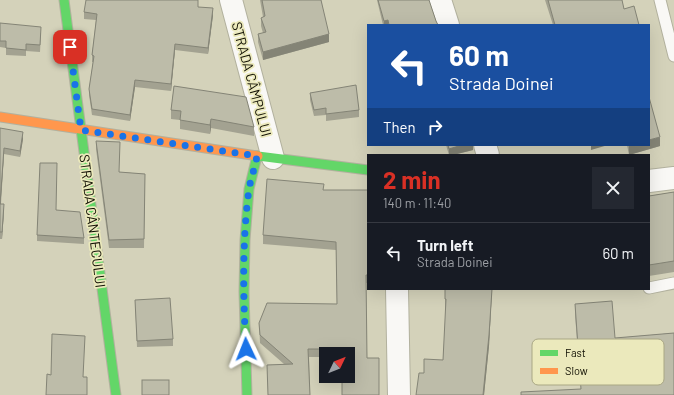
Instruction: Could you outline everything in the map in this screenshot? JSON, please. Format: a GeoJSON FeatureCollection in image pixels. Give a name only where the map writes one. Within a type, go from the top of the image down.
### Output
{"type":"FeatureCollection","features":[{"type":"Feature","properties":{"kind":"street","name":"STRADA CÂNTECULUI"},"geometry":{"type":"LineString","coordinates":[[64,0],[116,395]]}},
{"type":"Feature","properties":{"kind":"street","name":"STRADA CÂMPULUI"},"geometry":{"type":"LineString","coordinates":[[231,0],[265,157]]}},
{"type":"Feature","properties":{"kind":"street"},"geometry":{"type":"LineString","coordinates":[[440,0],[448,24]]}},
{"type":"Feature","properties":{"kind":"street"},"geometry":{"type":"LineString","coordinates":[[0,117],[265,157],[367,170]]}},
{"type":"Feature","properties":{"kind":"street"},"geometry":{"type":"LineString","coordinates":[[247,395],[244,318],[246,226],[250,188],[265,157]]}},
{"type":"Feature","properties":{"kind":"street"},"geometry":{"type":"LineString","coordinates":[[650,181],[674,178]]}},
{"type":"Feature","properties":{"kind":"street"},"geometry":{"type":"LineString","coordinates":[[397,290],[399,395]]}},
{"type":"Feature","properties":{"kind":"lane"},"geometry":{"type":"LineString","coordinates":[[660,0],[674,56]]}},
{"type":"Feature","properties":{"kind":"lane"},"geometry":{"type":"LineString","coordinates":[[650,288],[674,283]]}},
{"type":"Feature","properties":{"kind":"building"},"geometry":{"type":"Polygon","coordinates":[[[86,0],[198,0],[198,7],[213,8],[208,48],[175,44],[171,84],[135,80],[130,115],[92,109],[89,89],[94,56],[92,55],[97,14],[84,12],[86,0]]]}},
{"type":"Feature","properties":{"kind":"building"},"geometry":{"type":"Polygon","coordinates":[[[262,0],[321,0],[329,34],[263,52],[258,34],[266,32],[261,18],[265,16],[262,0]]]}},
{"type":"Feature","properties":{"kind":"building"},"geometry":{"type":"Polygon","coordinates":[[[378,0],[429,0],[438,24],[389,24],[388,20],[384,21],[378,0]]]}},
{"type":"Feature","properties":{"kind":"building"},"geometry":{"type":"Polygon","coordinates":[[[548,0],[622,0],[624,9],[634,6],[639,24],[555,24],[548,0]]]}},
{"type":"Feature","properties":{"kind":"building"},"geometry":{"type":"Polygon","coordinates":[[[0,23],[41,27],[40,45],[26,44],[26,50],[6,48],[6,41],[0,41],[0,23]]]}},
{"type":"Feature","properties":{"kind":"building"},"geometry":{"type":"Polygon","coordinates":[[[356,85],[359,110],[326,114],[326,108],[314,110],[310,93],[356,85]]]}},
{"type":"Feature","properties":{"kind":"building"},"geometry":{"type":"Polygon","coordinates":[[[174,86],[246,97],[254,127],[211,119],[210,125],[180,120],[181,111],[171,110],[174,86]]]}},
{"type":"Feature","properties":{"kind":"building"},"geometry":{"type":"Polygon","coordinates":[[[650,101],[660,137],[650,140],[650,101]]]}},
{"type":"Feature","properties":{"kind":"building"},"geometry":{"type":"Polygon","coordinates":[[[0,128],[23,132],[20,151],[4,148],[0,204],[0,128]]]}},
{"type":"Feature","properties":{"kind":"building"},"geometry":{"type":"Polygon","coordinates":[[[96,141],[120,142],[119,172],[145,174],[144,239],[109,240],[96,141]]]}},
{"type":"Feature","properties":{"kind":"building"},"geometry":{"type":"Polygon","coordinates":[[[448,146],[459,146],[449,149],[448,146]]]}},
{"type":"Feature","properties":{"kind":"building"},"geometry":{"type":"Polygon","coordinates":[[[40,163],[57,163],[56,210],[80,212],[84,238],[37,235],[40,163]]]}},
{"type":"Feature","properties":{"kind":"building"},"geometry":{"type":"Polygon","coordinates":[[[267,179],[324,184],[323,190],[367,190],[367,358],[379,358],[379,395],[342,395],[342,383],[355,383],[355,347],[319,347],[319,349],[308,349],[310,395],[268,395],[267,365],[293,364],[260,335],[259,323],[267,303],[337,304],[336,242],[263,235],[267,179]]]}},
{"type":"Feature","properties":{"kind":"building"},"geometry":{"type":"Polygon","coordinates":[[[674,192],[674,261],[650,265],[650,196],[674,192]]]}},
{"type":"Feature","properties":{"kind":"building"},"geometry":{"type":"Polygon","coordinates":[[[0,204],[4,204],[2,232],[0,232],[0,204]]]}},
{"type":"Feature","properties":{"kind":"building"},"geometry":{"type":"Polygon","coordinates":[[[445,290],[492,290],[483,395],[416,395],[419,373],[424,373],[424,359],[443,360],[445,290]]]}},
{"type":"Feature","properties":{"kind":"building"},"geometry":{"type":"Polygon","coordinates":[[[170,298],[173,339],[137,341],[135,300],[170,298]]]}},
{"type":"Feature","properties":{"kind":"building"},"geometry":{"type":"Polygon","coordinates":[[[612,301],[615,338],[674,333],[674,395],[521,395],[521,392],[581,389],[581,385],[664,385],[664,339],[577,339],[575,304],[612,301]]]}},
{"type":"Feature","properties":{"kind":"building"},"geometry":{"type":"Polygon","coordinates":[[[52,334],[85,336],[83,377],[87,377],[87,395],[46,395],[47,374],[51,375],[52,334]]]}},
{"type":"Feature","properties":{"kind":"building"},"geometry":{"type":"Polygon","coordinates":[[[142,380],[169,380],[169,395],[142,395],[142,380]]]}},
{"type":"Feature","properties":{"kind":"traffic: fast"},"geometry":{"type":"LineString","coordinates":[[64,0],[116,395]]}},
{"type":"Feature","properties":{"kind":"traffic: fast"},"geometry":{"type":"LineString","coordinates":[[247,395],[244,292],[245,240],[249,189],[257,156]]}},
{"type":"Feature","properties":{"kind":"traffic: fast"},"geometry":{"type":"LineString","coordinates":[[258,156],[367,170]]}},
{"type":"Feature","properties":{"kind":"traffic: slow"},"geometry":{"type":"LineString","coordinates":[[0,117],[258,156]]}},
{"type":"Feature","properties":{"kind":"route"},"geometry":{"type":"LineString","coordinates":[[70,47],[81,130],[257,156],[250,188],[246,226],[244,318],[246,349]]}}]}
